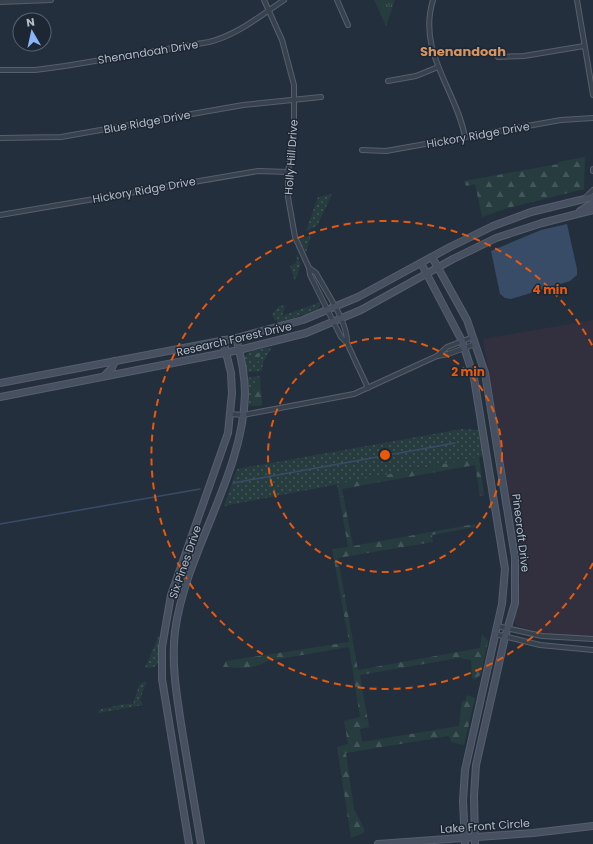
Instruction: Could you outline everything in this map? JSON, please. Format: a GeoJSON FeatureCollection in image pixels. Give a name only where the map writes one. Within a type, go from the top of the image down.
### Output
{"type":"FeatureCollection","features":[{"type":"Feature","properties":{"kind":"street"},"geometry":{"type":"LineString","coordinates":[[0,2],[50,0]]}},
{"type":"Feature","properties":{"kind":"street","name":"Holly Hill Drive"},"geometry":{"type":"LineString","coordinates":[[264,0],[285,50],[294,86],[294,134],[288,172],[288,197],[298,246],[309,268],[310,275],[341,337],[348,343]]}},
{"type":"Feature","properties":{"kind":"street","name":"Shenandoah Drive"},"geometry":{"type":"LineString","coordinates":[[0,70],[35,70],[65,66],[209,42],[240,30],[284,0]]}},
{"type":"Feature","properties":{"kind":"street"},"geometry":{"type":"LineString","coordinates":[[337,0],[348,25]]}},
{"type":"Feature","properties":{"kind":"street"},"geometry":{"type":"LineString","coordinates":[[433,0],[428,26],[432,49],[438,67],[457,107],[465,137]]}},
{"type":"Feature","properties":{"kind":"street"},"geometry":{"type":"LineString","coordinates":[[577,0],[593,95]]}},
{"type":"Feature","properties":{"kind":"street"},"geometry":{"type":"LineString","coordinates":[[498,57],[535,55],[584,46]]}},
{"type":"Feature","properties":{"kind":"street"},"geometry":{"type":"LineString","coordinates":[[388,81],[416,76],[438,67]]}},
{"type":"Feature","properties":{"kind":"street","name":"Blue Ridge Drive"},"geometry":{"type":"LineString","coordinates":[[0,138],[61,137],[243,105],[321,97]]}},
{"type":"Feature","properties":{"kind":"street","name":"Hickory Ridge Drive"},"geometry":{"type":"LineString","coordinates":[[362,150],[386,151],[561,120],[593,118]]}},
{"type":"Feature","properties":{"kind":"street","name":"Hickory Ridge Drive"},"geometry":{"type":"LineString","coordinates":[[0,215],[258,171],[288,172]]}},
{"type":"Feature","properties":{"kind":"street"},"geometry":{"type":"LineString","coordinates":[[583,199],[593,190]]}},
{"type":"Feature","properties":{"kind":"street","name":"Research Forest Drive"},"geometry":{"type":"LineString","coordinates":[[0,383],[236,338],[279,327],[335,308],[379,287],[432,257],[511,219],[593,196]]}},
{"type":"Feature","properties":{"kind":"street"},"geometry":{"type":"LineString","coordinates":[[575,214],[593,203]]}},
{"type":"Feature","properties":{"kind":"street","name":"Research Forest Drive"},"geometry":{"type":"LineString","coordinates":[[0,396],[226,353],[288,338],[341,319],[496,238],[593,210]]}},
{"type":"Feature","properties":{"kind":"street","name":"Pinecroft Drive"},"geometry":{"type":"LineString","coordinates":[[432,257],[467,320],[485,373],[515,548],[516,594],[476,765],[474,796],[475,841]]}},
{"type":"Feature","properties":{"kind":"street","name":"Pinecroft Drive"},"geometry":{"type":"LineString","coordinates":[[421,263],[426,275],[442,301],[462,340],[474,378],[503,551],[504,586],[497,626],[465,770],[463,801],[465,841]]}},
{"type":"Feature","properties":{"kind":"street","name":"Holly Hill Drive"},"geometry":{"type":"LineString","coordinates":[[309,268],[316,273],[341,319],[348,334],[348,343]]}},
{"type":"Feature","properties":{"kind":"street"},"geometry":{"type":"LineString","coordinates":[[437,356],[447,347],[473,336]]}},
{"type":"Feature","properties":{"kind":"street","name":"Six Pines Drive"},"geometry":{"type":"LineString","coordinates":[[201,844],[173,669],[175,632],[185,588],[234,456],[243,415],[244,382],[236,338]]}},
{"type":"Feature","properties":{"kind":"street","name":"Six Pines Drive"},"geometry":{"type":"LineString","coordinates":[[189,844],[162,679],[163,632],[174,585],[228,433],[232,393],[223,340]]}},
{"type":"Feature","properties":{"kind":"street"},"geometry":{"type":"LineString","coordinates":[[348,343],[368,388]]}},
{"type":"Feature","properties":{"kind":"street"},"geometry":{"type":"LineString","coordinates":[[230,414],[243,415],[339,397],[368,388],[437,356],[448,354],[475,344]]}},
{"type":"Feature","properties":{"kind":"street"},"geometry":{"type":"LineString","coordinates":[[104,376],[112,368],[115,361]]}},
{"type":"Feature","properties":{"kind":"street"},"geometry":{"type":"LineString","coordinates":[[201,510],[212,514]]}},
{"type":"Feature","properties":{"kind":"street"},"geometry":{"type":"LineString","coordinates":[[174,585],[185,588]]}},
{"type":"Feature","properties":{"kind":"street"},"geometry":{"type":"LineString","coordinates":[[497,626],[542,636],[593,639]]}},
{"type":"Feature","properties":{"kind":"street"},"geometry":{"type":"LineString","coordinates":[[495,634],[540,645],[593,650]]}},
{"type":"Feature","properties":{"kind":"street","name":"Lake Front Circle"},"geometry":{"type":"LineString","coordinates":[[378,844],[475,841],[593,826]]}},
{"type":"Feature","properties":{"kind":"shaded area"},"geometry":{"type":"Polygon","coordinates":[[[593,320],[593,637],[546,634],[518,626],[514,619],[518,604],[520,580],[517,542],[483,339],[593,320]]]}},
{"type":"Feature","properties":{"kind":"green space"},"geometry":{"type":"Polygon","coordinates":[[[374,0],[395,0],[386,26],[374,0]]]}},
{"type":"Feature","properties":{"kind":"green space"},"geometry":{"type":"Polygon","coordinates":[[[585,157],[584,189],[508,208],[482,217],[475,184],[466,186],[464,181],[558,164],[558,162],[585,157]]]}},
{"type":"Feature","properties":{"kind":"green space"},"geometry":{"type":"Polygon","coordinates":[[[332,194],[317,226],[306,231],[318,197],[332,194]]]}},
{"type":"Feature","properties":{"kind":"green space"},"geometry":{"type":"Polygon","coordinates":[[[311,235],[306,253],[300,241],[301,239],[311,235]]]}},
{"type":"Feature","properties":{"kind":"green space"},"geometry":{"type":"Polygon","coordinates":[[[297,254],[301,264],[295,281],[290,266],[296,263],[297,254]]]}},
{"type":"Feature","properties":{"kind":"green space"},"geometry":{"type":"Polygon","coordinates":[[[320,302],[320,307],[316,310],[279,323],[274,319],[272,314],[279,306],[286,305],[282,316],[320,302]]]}},
{"type":"Feature","properties":{"kind":"green space"},"geometry":{"type":"Polygon","coordinates":[[[272,347],[263,363],[262,371],[245,371],[244,364],[247,354],[254,350],[272,347]]]}},
{"type":"Feature","properties":{"kind":"green space"},"geometry":{"type":"Polygon","coordinates":[[[261,352],[257,364],[255,365],[252,360],[248,362],[247,358],[261,352]]]}},
{"type":"Feature","properties":{"kind":"green space"},"geometry":{"type":"Polygon","coordinates":[[[258,376],[251,398],[252,406],[247,402],[247,378],[258,376]]]}},
{"type":"Feature","properties":{"kind":"green space"},"geometry":{"type":"Polygon","coordinates":[[[258,376],[260,377],[262,404],[261,406],[252,406],[251,398],[258,376]]]}},
{"type":"Feature","properties":{"kind":"green space"},"geometry":{"type":"Polygon","coordinates":[[[462,429],[479,430],[484,456],[224,506],[237,469],[462,429]]]}},
{"type":"Feature","properties":{"kind":"green space"},"geometry":{"type":"Polygon","coordinates":[[[479,457],[484,496],[480,496],[475,465],[342,489],[353,546],[475,524],[475,527],[432,535],[433,542],[338,558],[358,670],[480,648],[482,634],[488,641],[481,674],[475,680],[472,678],[471,660],[459,658],[360,675],[369,727],[360,729],[362,742],[459,726],[462,701],[466,700],[466,695],[475,698],[464,745],[451,742],[449,736],[346,753],[354,809],[364,828],[364,833],[351,838],[337,747],[348,744],[344,721],[360,717],[349,647],[267,661],[251,667],[223,667],[226,661],[349,642],[332,549],[348,547],[337,484],[479,457]]]}},
{"type":"Feature","properties":{"kind":"green space"},"geometry":{"type":"Polygon","coordinates":[[[159,635],[158,663],[154,667],[145,668],[159,635]]]}},
{"type":"Feature","properties":{"kind":"green space"},"geometry":{"type":"Polygon","coordinates":[[[146,682],[140,700],[143,705],[98,713],[100,709],[124,704],[133,704],[140,683],[146,682]]]}},
{"type":"Feature","properties":{"kind":"water"},"geometry":{"type":"Polygon","coordinates":[[[567,224],[577,275],[570,281],[511,299],[505,298],[500,294],[491,251],[541,230],[567,224]]]}},
{"type":"Feature","properties":{"kind":"waterway"},"geometry":{"type":"LineString","coordinates":[[233,483],[455,443]]}},
{"type":"Feature","properties":{"kind":"waterway"},"geometry":{"type":"LineString","coordinates":[[0,524],[200,489]]}},
{"type":"Feature","properties":{"kind":"district","name":"Shenandoah"},"geometry":{"type":"Point","coordinates":[463,51]}}]}
